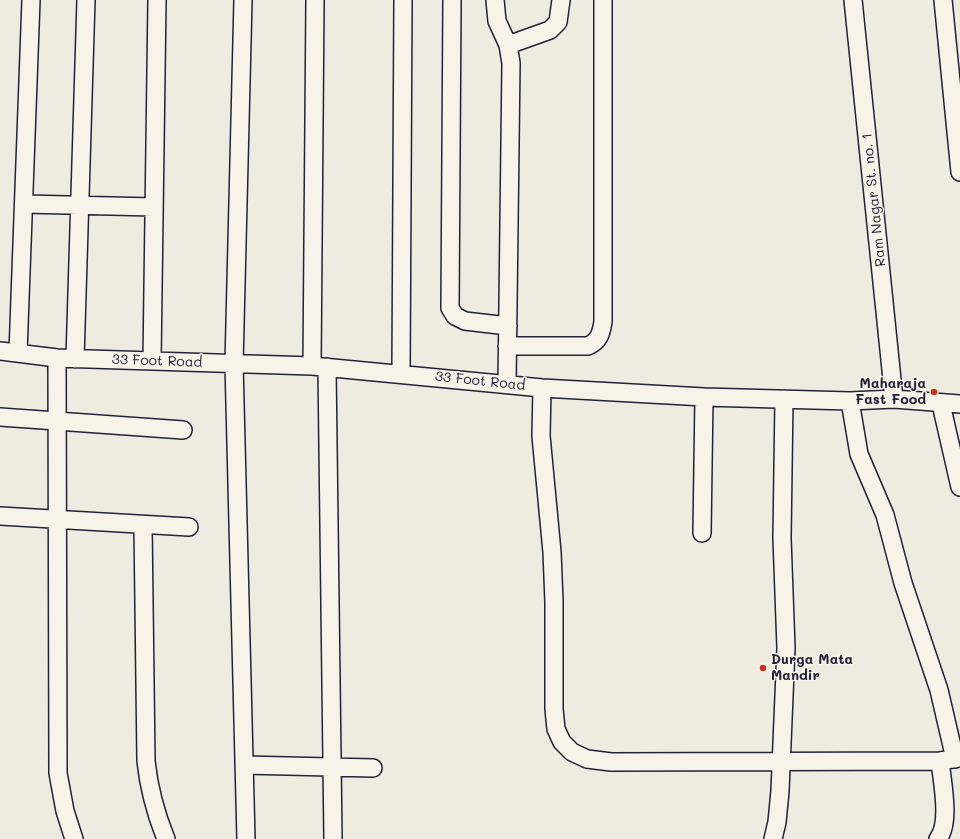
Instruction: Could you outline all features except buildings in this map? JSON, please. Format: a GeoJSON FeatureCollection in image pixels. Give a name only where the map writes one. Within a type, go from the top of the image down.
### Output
{"type":"FeatureCollection","features":[{"type":"Feature","properties":{"kind":"street"},"geometry":{"type":"LineString","coordinates":[[18,353],[31,0]]}},
{"type":"Feature","properties":{"kind":"street"},"geometry":{"type":"LineString","coordinates":[[75,359],[86,0]]}},
{"type":"Feature","properties":{"kind":"street"},"geometry":{"type":"LineString","coordinates":[[152,361],[157,0]]}},
{"type":"Feature","properties":{"kind":"street"},"geometry":{"type":"LineString","coordinates":[[243,0],[234,364],[246,839]]}},
{"type":"Feature","properties":{"kind":"street"},"geometry":{"type":"LineString","coordinates":[[315,0],[320,366],[333,839]]}},
{"type":"Feature","properties":{"kind":"street"},"geometry":{"type":"LineString","coordinates":[[400,373],[403,0]]}},
{"type":"Feature","properties":{"kind":"street"},"geometry":{"type":"LineString","coordinates":[[452,0],[450,308],[455,316],[465,321],[508,326]]}},
{"type":"Feature","properties":{"kind":"street"},"geometry":{"type":"LineString","coordinates":[[495,0],[497,21],[508,45],[511,63],[506,384]]}},
{"type":"Feature","properties":{"kind":"street"},"geometry":{"type":"LineString","coordinates":[[508,45],[550,30],[558,22],[561,0]]}},
{"type":"Feature","properties":{"kind":"street"},"geometry":{"type":"LineString","coordinates":[[507,346],[588,346],[596,342],[602,334],[603,0]]}},
{"type":"Feature","properties":{"kind":"street","name":"Ram Nagar St. no. 1"},"geometry":{"type":"LineString","coordinates":[[853,0],[894,399]]}},
{"type":"Feature","properties":{"kind":"street"},"geometry":{"type":"LineString","coordinates":[[943,0],[960,172]]}},
{"type":"Feature","properties":{"kind":"street"},"geometry":{"type":"LineString","coordinates":[[24,204],[154,207]]}},
{"type":"Feature","properties":{"kind":"street","name":"33 Foot Road"},"geometry":{"type":"LineString","coordinates":[[0,351],[75,359],[320,366],[542,388],[850,401],[894,399],[941,404],[960,404]]}},
{"type":"Feature","properties":{"kind":"street"},"geometry":{"type":"LineString","coordinates":[[57,358],[58,773],[65,811],[74,839]]}},
{"type":"Feature","properties":{"kind":"street"},"geometry":{"type":"LineString","coordinates":[[542,388],[541,436],[552,552],[554,602],[554,708],[556,729],[562,742],[572,752],[587,758],[611,762],[951,760]]}},
{"type":"Feature","properties":{"kind":"street"},"geometry":{"type":"LineString","coordinates":[[702,533],[704,396]]}},
{"type":"Feature","properties":{"kind":"street"},"geometry":{"type":"LineString","coordinates":[[773,839],[777,822],[786,648],[782,538],[784,398]]}},
{"type":"Feature","properties":{"kind":"street"},"geometry":{"type":"LineString","coordinates":[[850,401],[859,454],[885,515],[904,583],[939,690],[951,760],[945,823],[942,834],[938,839]]}},
{"type":"Feature","properties":{"kind":"street"},"geometry":{"type":"LineString","coordinates":[[941,404],[960,487]]}},
{"type":"Feature","properties":{"kind":"street"},"geometry":{"type":"LineString","coordinates":[[0,417],[183,430]]}},
{"type":"Feature","properties":{"kind":"street"},"geometry":{"type":"LineString","coordinates":[[0,516],[189,528]]}},
{"type":"Feature","properties":{"kind":"street"},"geometry":{"type":"LineString","coordinates":[[143,525],[146,761],[149,789],[155,812],[166,839]]}},
{"type":"Feature","properties":{"kind":"street"},"geometry":{"type":"LineString","coordinates":[[244,765],[373,768]]}},
{"type":"Feature","properties":{"kind":"place","name":"Maharaja Fast Food"},"geometry":{"type":"Point","coordinates":[934,392]}},
{"type":"Feature","properties":{"kind":"place","name":"Durga Mata Mandir"},"geometry":{"type":"Point","coordinates":[763,668]}}]}
